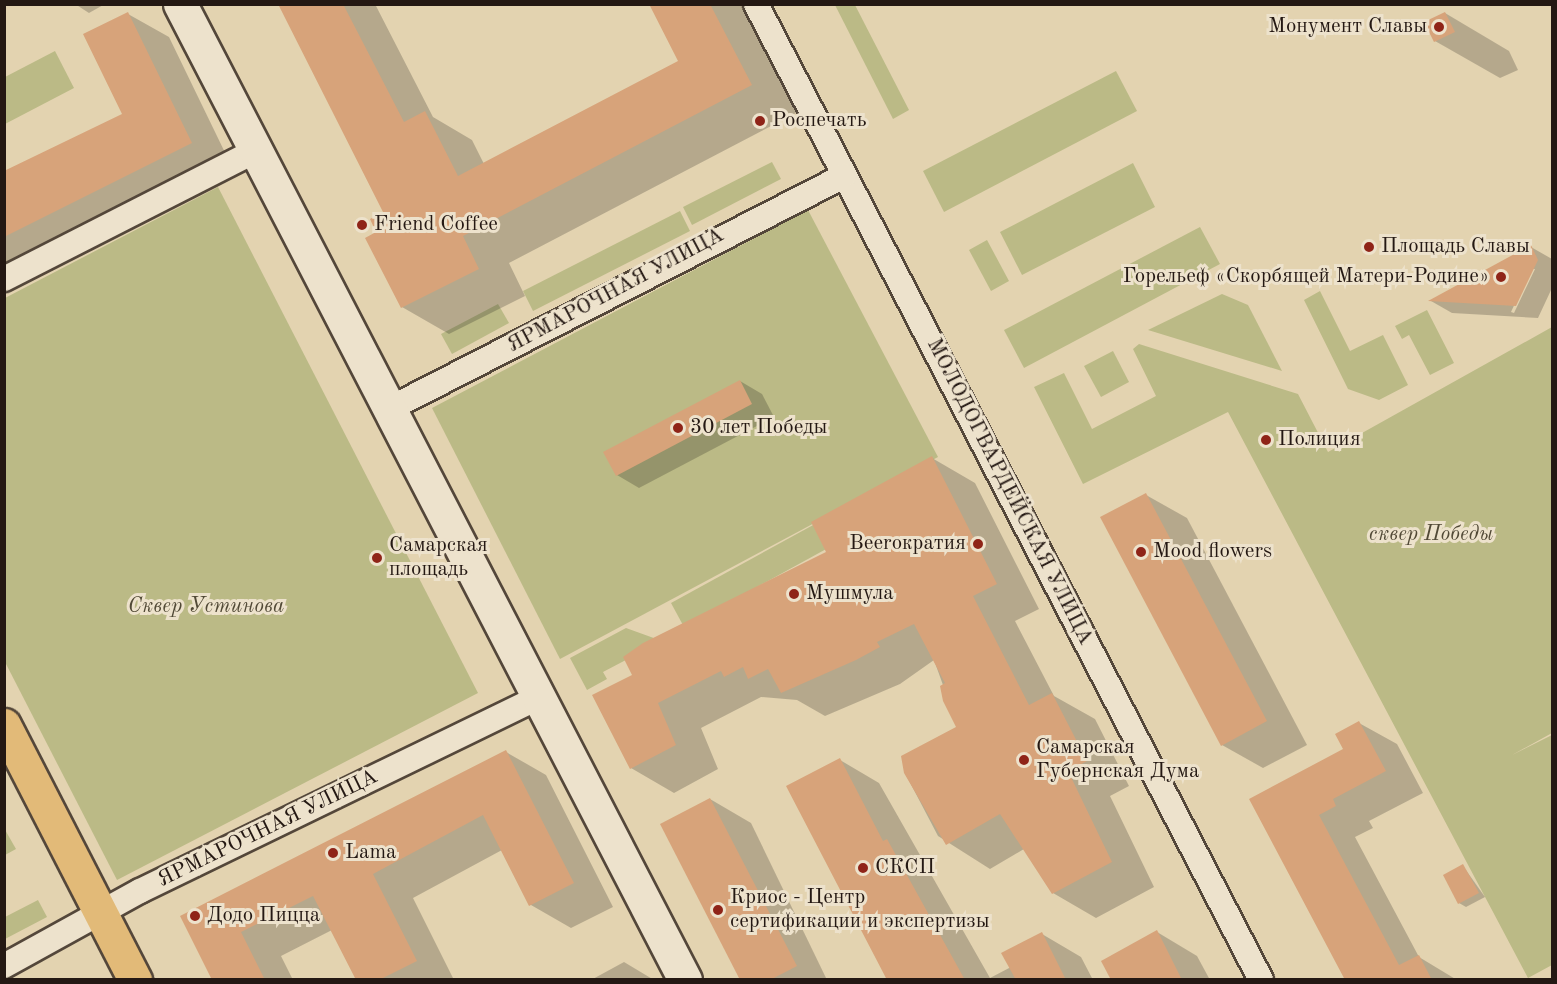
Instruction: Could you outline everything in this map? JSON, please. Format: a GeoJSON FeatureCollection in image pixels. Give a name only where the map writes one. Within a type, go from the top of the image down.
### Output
{"type":"FeatureCollection","features":[{"type":"Feature","properties":{"kind":"main road"},"geometry":{"type":"LineString","coordinates":[[4,725],[135,980]]}},
{"type":"Feature","properties":{"kind":"street"},"geometry":{"type":"LineString","coordinates":[[180,4],[536,699],[685,980]]}},
{"type":"Feature","properties":{"kind":"street","name":"МОЛОДОГВАРДЕЙСКАЯ УЛИЦА"},"geometry":{"type":"LineString","coordinates":[[756,4],[1261,980]]}},
{"type":"Feature","properties":{"kind":"street"},"geometry":{"type":"LineString","coordinates":[[4,279],[255,151]]}},
{"type":"Feature","properties":{"kind":"street","name":"ЯРМАРОЧНАЯ УЛИЦА"},"geometry":{"type":"LineString","coordinates":[[388,409],[844,176]]}},
{"type":"Feature","properties":{"kind":"street","name":"ЯРМАРОЧНАЯ УЛИЦА"},"geometry":{"type":"LineString","coordinates":[[4,966],[100,912],[536,699]]}},
{"type":"Feature","properties":{"kind":"green space"},"geometry":{"type":"Polygon","coordinates":[[[835,5],[855,5],[909,110],[893,119],[835,5]]]}},
{"type":"Feature","properties":{"kind":"green space"},"geometry":{"type":"Polygon","coordinates":[[[55,51],[74,88],[5,124],[5,77],[55,51]]]}},
{"type":"Feature","properties":{"kind":"green space"},"geometry":{"type":"Polygon","coordinates":[[[1116,71],[1137,111],[944,212],[923,171],[1116,71]]]}},
{"type":"Feature","properties":{"kind":"green space"},"geometry":{"type":"Polygon","coordinates":[[[772,162],[781,179],[692,225],[683,207],[772,162]]]}},
{"type":"Feature","properties":{"kind":"green space"},"geometry":{"type":"Polygon","coordinates":[[[1133,163],[1155,207],[1022,275],[1000,232],[1133,163]]]}},
{"type":"Feature","properties":{"kind":"green space","name":"Сквер Устинова"},"geometry":{"type":"Polygon","coordinates":[[[218,187],[478,693],[117,880],[5,662],[5,298],[218,187]]]}},
{"type":"Feature","properties":{"kind":"green space"},"geometry":{"type":"Polygon","coordinates":[[[808,210],[938,457],[560,659],[432,408],[808,210]]]}},
{"type":"Feature","properties":{"kind":"green space"},"geometry":{"type":"Polygon","coordinates":[[[680,211],[690,231],[533,311],[523,291],[680,211]]]}},
{"type":"Feature","properties":{"kind":"green space"},"geometry":{"type":"Polygon","coordinates":[[[1200,227],[1220,264],[1024,368],[1004,330],[1200,227]]]}},
{"type":"Feature","properties":{"kind":"green space"},"geometry":{"type":"Polygon","coordinates":[[[987,240],[1009,281],[991,291],[969,250],[987,240]]]}},
{"type":"Feature","properties":{"kind":"green space"},"geometry":{"type":"Polygon","coordinates":[[[1320,291],[1350,351],[1383,335],[1408,385],[1379,400],[1348,389],[1304,300],[1320,291]]]}},
{"type":"Feature","properties":{"kind":"green space"},"geometry":{"type":"Polygon","coordinates":[[[1222,294],[1248,305],[1282,371],[1148,330],[1222,294]]]}},
{"type":"Feature","properties":{"kind":"green space"},"geometry":{"type":"Polygon","coordinates":[[[498,304],[509,323],[452,354],[441,334],[498,304]]]}},
{"type":"Feature","properties":{"kind":"green space"},"geometry":{"type":"Polygon","coordinates":[[[1427,310],[1454,363],[1430,375],[1409,335],[1402,339],[1395,326],[1427,310]]]}},
{"type":"Feature","properties":{"kind":"green space","name":"сквер Победы"},"geometry":{"type":"Polygon","coordinates":[[[1552,327],[1552,733],[1512,755],[1552,735],[1552,965],[1528,978],[1228,412],[1083,484],[1034,387],[1064,373],[1092,429],[1156,396],[1133,349],[1139,344],[1298,394],[1328,452],[1552,327]]]}},
{"type":"Feature","properties":{"kind":"green space"},"geometry":{"type":"Polygon","coordinates":[[[1113,351],[1129,382],[1101,397],[1084,366],[1113,351]]]}},
{"type":"Feature","properties":{"kind":"green space"},"geometry":{"type":"Polygon","coordinates":[[[815,524],[828,548],[684,627],[671,603],[815,524]]]}},
{"type":"Feature","properties":{"kind":"green space"},"geometry":{"type":"Polygon","coordinates":[[[626,628],[662,641],[603,672],[607,679],[587,690],[570,658],[626,628]]]}},
{"type":"Feature","properties":{"kind":"green space"},"geometry":{"type":"Polygon","coordinates":[[[4,828],[16,849],[5,855],[4,855],[4,828]]]}},
{"type":"Feature","properties":{"kind":"green space"},"geometry":{"type":"Polygon","coordinates":[[[38,900],[47,917],[5,939],[5,917],[38,900]]]}},
{"type":"Feature","properties":{"kind":"building"},"geometry":{"type":"Polygon","coordinates":[[[278,4],[343,4],[404,122],[425,111],[458,176],[678,61],[649,4],[710,4],[752,85],[463,236],[479,269],[401,308],[365,238],[376,232],[370,219],[383,212],[278,4]]]}},
{"type":"Feature","properties":{"kind":"building"},"geometry":{"type":"Polygon","coordinates":[[[128,12],[192,143],[4,237],[4,171],[122,114],[83,34],[128,12]]]}},
{"type":"Feature","properties":{"kind":"building","name":"Монумент Славы"},"geometry":{"type":"Polygon","coordinates":[[[1445,12],[1455,32],[1434,42],[1424,22],[1445,12]]]}},
{"type":"Feature","properties":{"kind":"building","name":"Горельеф «Скорбящей Матери-Родине»"},"geometry":{"type":"Polygon","coordinates":[[[1531,245],[1538,260],[1516,306],[1428,301],[1531,245]]]}},
{"type":"Feature","properties":{"kind":"building","name":"30 лет Победы"},"geometry":{"type":"Polygon","coordinates":[[[740,380],[752,404],[616,476],[603,452],[740,380]]]}},
{"type":"Feature","properties":{"kind":"building"},"geometry":{"type":"Polygon","coordinates":[[[932,456],[997,584],[973,596],[1029,705],[1052,693],[1087,761],[1068,771],[1112,862],[1052,894],[1000,814],[946,845],[904,773],[901,756],[956,727],[943,701],[940,686],[945,683],[914,624],[877,642],[880,647],[856,660],[781,693],[768,669],[748,679],[743,667],[724,677],[721,671],[658,703],[676,745],[630,769],[592,695],[632,675],[623,657],[643,643],[826,552],[811,522],[932,456]]]}},
{"type":"Feature","properties":{"kind":"building"},"geometry":{"type":"Polygon","coordinates":[[[1146,493],[1267,721],[1221,746],[1100,517],[1146,493]]]}},
{"type":"Feature","properties":{"kind":"building"},"geometry":{"type":"Polygon","coordinates":[[[1359,721],[1386,771],[1333,799],[1336,806],[1319,815],[1399,965],[1419,955],[1432,980],[1345,980],[1249,799],[1343,749],[1335,734],[1359,721]]]}},
{"type":"Feature","properties":{"kind":"building"},"geometry":{"type":"Polygon","coordinates":[[[506,750],[574,883],[529,906],[483,815],[373,874],[417,961],[379,980],[356,980],[313,896],[241,932],[265,980],[212,980],[180,916],[506,750]]]}},
{"type":"Feature","properties":{"kind":"building","name":"СКСП"},"geometry":{"type":"Polygon","coordinates":[[[840,758],[883,841],[887,839],[965,980],[887,980],[786,786],[840,758]]]}},
{"type":"Feature","properties":{"kind":"building"},"geometry":{"type":"Polygon","coordinates":[[[710,798],[797,966],[770,980],[740,980],[660,824],[710,798]]]}},
{"type":"Feature","properties":{"kind":"building"},"geometry":{"type":"Polygon","coordinates":[[[1463,864],[1479,893],[1458,904],[1443,875],[1463,864]]]}},
{"type":"Feature","properties":{"kind":"building"},"geometry":{"type":"Polygon","coordinates":[[[1157,930],[1182,980],[1111,980],[1101,961],[1157,930]]]}},
{"type":"Feature","properties":{"kind":"building"},"geometry":{"type":"Polygon","coordinates":[[[1042,932],[1066,980],[1016,980],[1001,953],[1042,932]]]}},
{"type":"Feature","properties":{"kind":"place","name":"Монумент Славы"},"geometry":{"type":"Point","coordinates":[1439,27]}},
{"type":"Feature","properties":{"kind":"place","name":"Роспечать"},"geometry":{"type":"Point","coordinates":[760,121]}},
{"type":"Feature","properties":{"kind":"place","name":"Friend Coffee"},"geometry":{"type":"Point","coordinates":[362,225]}},
{"type":"Feature","properties":{"kind":"place","name":"Площадь Славы"},"geometry":{"type":"Point","coordinates":[1369,247]}},
{"type":"Feature","properties":{"kind":"place","name":"Горельеф «Скорбящей Матери-Родине»"},"geometry":{"type":"Point","coordinates":[1501,277]}},
{"type":"Feature","properties":{"kind":"place","name":"30 лет Победы"},"geometry":{"type":"Point","coordinates":[678,428]}},
{"type":"Feature","properties":{"kind":"place","name":"Полиция"},"geometry":{"type":"Point","coordinates":[1266,440]}},
{"type":"Feature","properties":{"kind":"place","name":"Beerократия"},"geometry":{"type":"Point","coordinates":[978,544]}},
{"type":"Feature","properties":{"kind":"place","name":"Mood flowers"},"geometry":{"type":"Point","coordinates":[1141,552]}},
{"type":"Feature","properties":{"kind":"place","name":"Самарская площадь"},"geometry":{"type":"Point","coordinates":[377,558]}},
{"type":"Feature","properties":{"kind":"place","name":"Мушмула"},"geometry":{"type":"Point","coordinates":[794,594]}},
{"type":"Feature","properties":{"kind":"place","name":"Самарская Губернская Дума"},"geometry":{"type":"Point","coordinates":[1024,760]}},
{"type":"Feature","properties":{"kind":"place","name":"Lama"},"geometry":{"type":"Point","coordinates":[333,853]}},
{"type":"Feature","properties":{"kind":"place","name":"СКСП"},"geometry":{"type":"Point","coordinates":[863,868]}},
{"type":"Feature","properties":{"kind":"place","name":"Криос - Центр сертификации и экспертизы"},"geometry":{"type":"Point","coordinates":[718,910]}},
{"type":"Feature","properties":{"kind":"place","name":"Додо Пицца"},"geometry":{"type":"Point","coordinates":[195,916]}}]}
